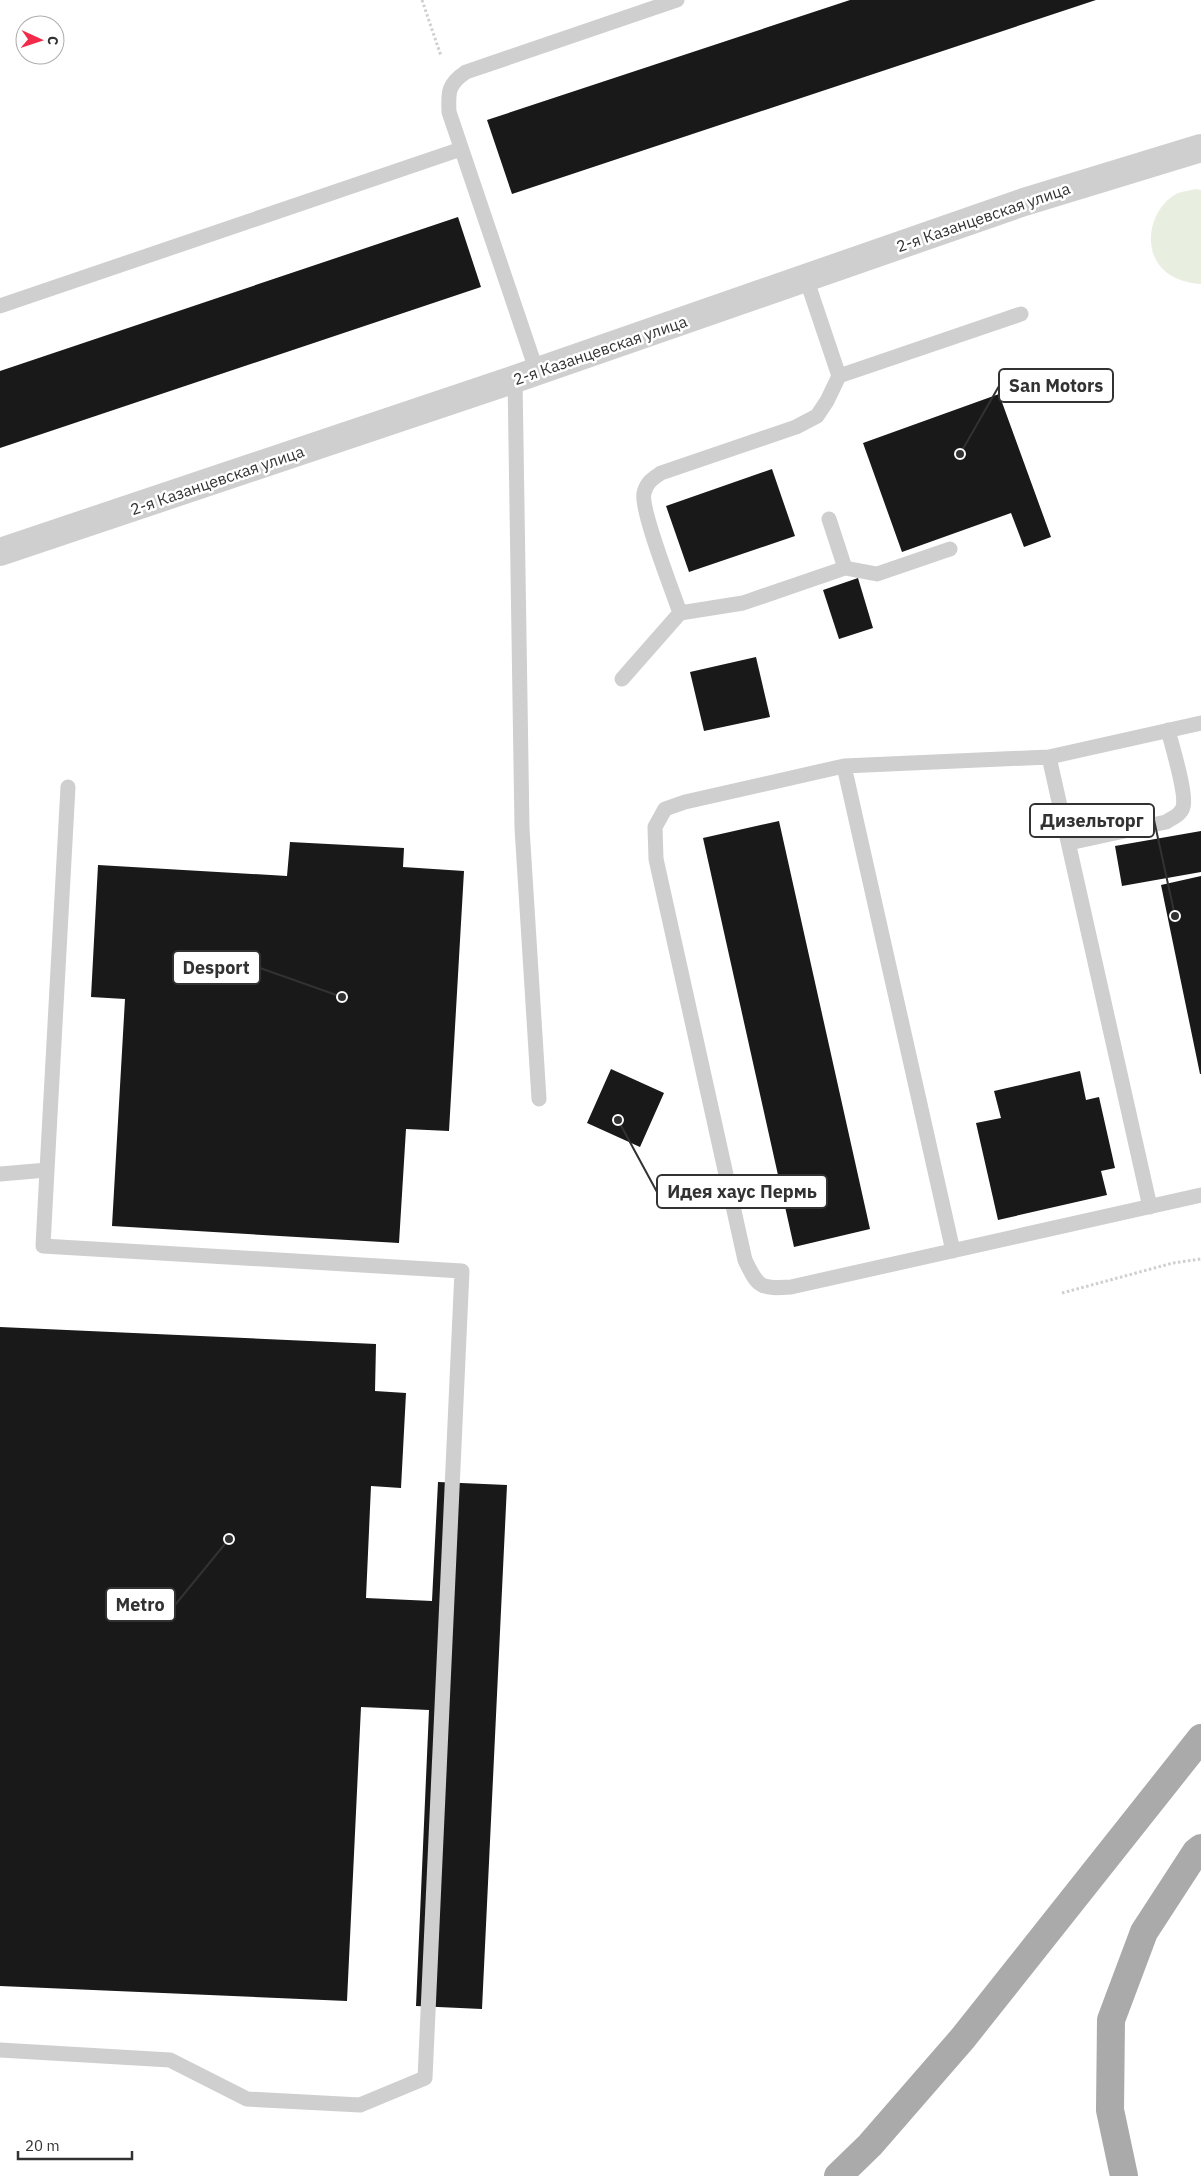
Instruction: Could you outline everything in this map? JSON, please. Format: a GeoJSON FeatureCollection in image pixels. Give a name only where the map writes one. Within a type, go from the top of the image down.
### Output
{"type":"FeatureCollection","features":[{"type":"Feature","properties":{"kind":"main road"},"geometry":{"type":"LineString","coordinates":[[838,2176],[870,2145],[962,2038],[1201,1738]]}},
{"type":"Feature","properties":{"kind":"main road"},"geometry":{"type":"LineString","coordinates":[[1124,2176],[1110,2110],[1111,2020],[1144,1932],[1196,1852],[1201,1848]]}},
{"type":"Feature","properties":{"kind":"street","name":"2-я Казанцевская улица"},"geometry":{"type":"LineString","coordinates":[[0,552],[526,376],[1024,202],[1201,148]]}},
{"type":"Feature","properties":{"kind":"lane"},"geometry":{"type":"LineString","coordinates":[[539,1099],[522,828],[526,376],[449,112],[448,94],[455,80],[466,72],[677,0]]}},
{"type":"Feature","properties":{"kind":"lane"},"geometry":{"type":"LineString","coordinates":[[0,306],[461,149]]}},
{"type":"Feature","properties":{"kind":"lane"},"geometry":{"type":"LineString","coordinates":[[680,613],[647,516],[643,495],[648,481],[661,473],[796,427],[817,416],[827,401],[839,376],[806,278]]}},
{"type":"Feature","properties":{"kind":"lane"},"geometry":{"type":"LineString","coordinates":[[839,376],[1021,314]]}},
{"type":"Feature","properties":{"kind":"lane"},"geometry":{"type":"LineString","coordinates":[[828,519],[845,568]]}},
{"type":"Feature","properties":{"kind":"lane"},"geometry":{"type":"LineString","coordinates":[[622,679],[680,613],[743,602],[845,568],[877,574],[950,549]]}},
{"type":"Feature","properties":{"kind":"lane"},"geometry":{"type":"LineString","coordinates":[[1201,723],[1049,757],[844,766],[685,802],[666,809],[655,827],[656,859],[741,1241],[754,1280],[769,1288],[791,1287],[1201,1195]]}},
{"type":"Feature","properties":{"kind":"lane"},"geometry":{"type":"LineString","coordinates":[[1069,843],[1166,822],[1177,816],[1183,807],[1183,796],[1168,730]]}},
{"type":"Feature","properties":{"kind":"lane"},"geometry":{"type":"LineString","coordinates":[[1049,757],[1150,1207]]}},
{"type":"Feature","properties":{"kind":"lane"},"geometry":{"type":"LineString","coordinates":[[844,766],[952,1251]]}},
{"type":"Feature","properties":{"kind":"lane"},"geometry":{"type":"LineString","coordinates":[[0,2050],[170,2060],[247,2099],[360,2105],[425,2078],[462,1271],[43,1246],[68,787]]}},
{"type":"Feature","properties":{"kind":"lane"},"geometry":{"type":"LineString","coordinates":[[0,1174],[47,1170]]}},
{"type":"Feature","properties":{"kind":"path"},"geometry":{"type":"LineString","coordinates":[[422,0],[438,51],[455,80]]}},
{"type":"Feature","properties":{"kind":"path"},"geometry":{"type":"LineString","coordinates":[[1062,1293],[1173,1263],[1201,1259]]}},
{"type":"Feature","properties":{"kind":"green space"},"geometry":{"type":"Polygon","coordinates":[[[1197,189],[1201,190],[1201,284],[1181,280],[1166,272],[1158,263],[1153,253],[1151,241],[1155,219],[1168,200],[1178,193],[1197,189]]]}},
{"type":"Feature","properties":{"kind":"building"},"geometry":{"type":"Polygon","coordinates":[[[850,0],[1096,0],[512,194],[487,120],[850,0]]]}},
{"type":"Feature","properties":{"kind":"building"},"geometry":{"type":"Polygon","coordinates":[[[458,217],[481,287],[0,448],[0,371],[458,217]]]}},
{"type":"Feature","properties":{"kind":"building"},"geometry":{"type":"Polygon","coordinates":[[[999,394],[1051,537],[1024,547],[1011,513],[902,552],[863,443],[999,394]]]}},
{"type":"Feature","properties":{"kind":"building"},"geometry":{"type":"Polygon","coordinates":[[[772,469],[795,536],[689,572],[666,506],[772,469]]]}},
{"type":"Feature","properties":{"kind":"building"},"geometry":{"type":"Polygon","coordinates":[[[858,578],[873,628],[839,639],[823,590],[858,578]]]}},
{"type":"Feature","properties":{"kind":"building"},"geometry":{"type":"Polygon","coordinates":[[[756,657],[770,717],[704,731],[690,672],[756,657]]]}},
{"type":"Feature","properties":{"kind":"building"},"geometry":{"type":"Polygon","coordinates":[[[779,821],[870,1229],[794,1247],[703,838],[779,821]]]}},
{"type":"Feature","properties":{"kind":"building"},"geometry":{"type":"Polygon","coordinates":[[[1201,831],[1201,872],[1122,886],[1115,846],[1201,831]]]}},
{"type":"Feature","properties":{"kind":"building"},"geometry":{"type":"Polygon","coordinates":[[[290,842],[404,848],[403,867],[464,871],[449,1131],[406,1129],[399,1243],[112,1226],[125,999],[91,997],[98,865],[287,876],[290,842]]]}},
{"type":"Feature","properties":{"kind":"building"},"geometry":{"type":"Polygon","coordinates":[[[1201,876],[1201,1074],[1200,1074],[1161,885],[1201,876]]]}},
{"type":"Feature","properties":{"kind":"building"},"geometry":{"type":"Polygon","coordinates":[[[611,1069],[664,1093],[640,1147],[587,1123],[611,1069]]]}},
{"type":"Feature","properties":{"kind":"building"},"geometry":{"type":"Polygon","coordinates":[[[1080,1071],[1086,1100],[1099,1097],[1115,1168],[1101,1171],[1107,1195],[998,1220],[976,1123],[1001,1118],[994,1091],[1080,1071]]]}},
{"type":"Feature","properties":{"kind":"building"},"geometry":{"type":"Polygon","coordinates":[[[0,1327],[376,1344],[375,1391],[406,1393],[401,1488],[371,1486],[366,1598],[432,1601],[438,1482],[507,1485],[482,2009],[416,2006],[429,1710],[361,1707],[347,2001],[0,1986],[0,1327]]]}},
{"type":"Feature","properties":{"kind":"place","name":"San Motors"},"geometry":{"type":"Point","coordinates":[960,454]}},
{"type":"Feature","properties":{"kind":"place","name":"Дизельторг"},"geometry":{"type":"Point","coordinates":[1175,916]}},
{"type":"Feature","properties":{"kind":"place","name":"Desport"},"geometry":{"type":"Point","coordinates":[342,997]}},
{"type":"Feature","properties":{"kind":"place","name":"Идея хаус Пермь"},"geometry":{"type":"Point","coordinates":[618,1120]}},
{"type":"Feature","properties":{"kind":"place","name":"Metro"},"geometry":{"type":"Point","coordinates":[229,1539]}}]}
